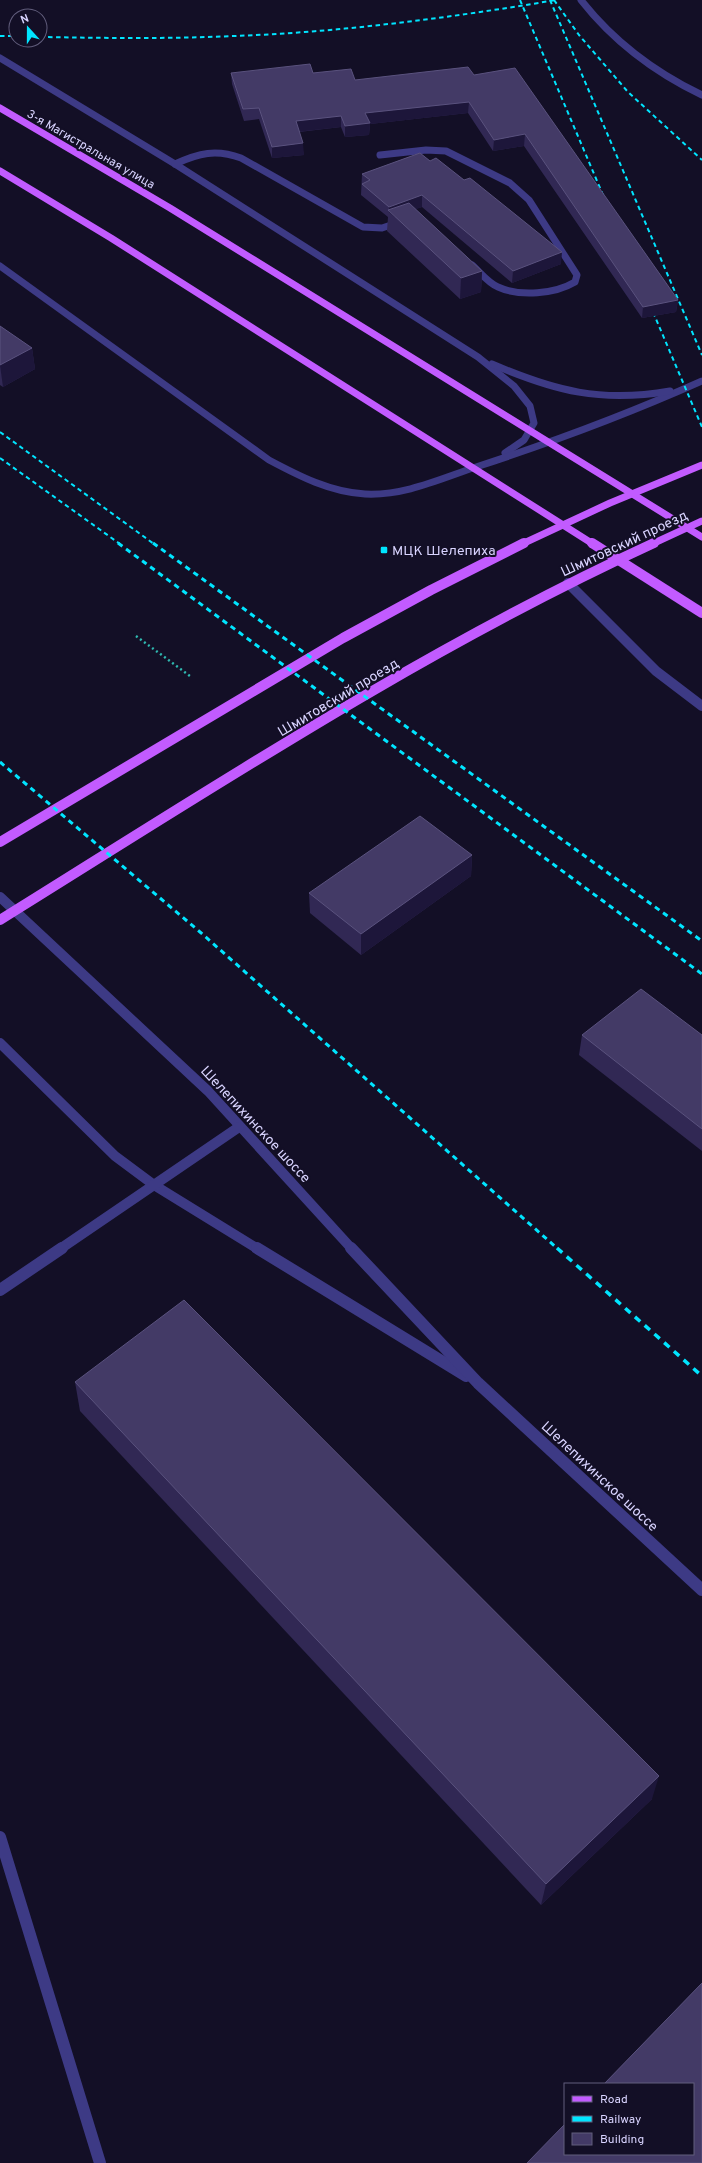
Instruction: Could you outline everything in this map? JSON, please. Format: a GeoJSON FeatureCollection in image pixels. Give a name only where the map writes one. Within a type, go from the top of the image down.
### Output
{"type":"FeatureCollection","features":[{"type":"Feature","properties":{"kind":"main road","name":"3-я Магистральная улица"},"geometry":{"type":"LineString","coordinates":[[0,108],[170,208],[702,537]]}},
{"type":"Feature","properties":{"kind":"main road"},"geometry":{"type":"LineString","coordinates":[[0,171],[111,238],[702,613]]}},
{"type":"Feature","properties":{"kind":"main road"},"geometry":{"type":"LineString","coordinates":[[0,842],[321,651],[416,598],[539,535],[605,505],[702,465]]}},
{"type":"Feature","properties":{"kind":"main road","name":"Шмитовский проезд"},"geometry":{"type":"LineString","coordinates":[[0,920],[371,691],[460,640],[568,583],[702,521]]}},
{"type":"Feature","properties":{"kind":"street"},"geometry":{"type":"LineString","coordinates":[[582,0],[605,29],[623,46],[660,72],[702,95]]}},
{"type":"Feature","properties":{"kind":"street"},"geometry":{"type":"LineString","coordinates":[[0,58],[175,164],[478,357],[514,386],[530,406],[534,423],[524,440],[493,461]]}},
{"type":"Feature","properties":{"kind":"street"},"geometry":{"type":"LineString","coordinates":[[380,155],[426,150],[446,151],[510,183],[529,200],[577,275],[574,282],[563,288],[517,291],[497,286],[468,262]]}},
{"type":"Feature","properties":{"kind":"street"},"geometry":{"type":"LineString","coordinates":[[175,164],[202,152],[228,153],[241,158],[363,227],[382,228],[408,220]]}},
{"type":"Feature","properties":{"kind":"street"},"geometry":{"type":"LineString","coordinates":[[0,266],[269,460],[303,479],[330,488],[365,494],[405,490],[493,461],[607,422],[652,404],[702,381]]}},
{"type":"Feature","properties":{"kind":"street"},"geometry":{"type":"LineString","coordinates":[[478,357],[523,378],[566,392],[604,398],[648,396],[690,387]]}},
{"type":"Feature","properties":{"kind":"street"},"geometry":{"type":"LineString","coordinates":[[568,583],[656,671],[702,706]]}},
{"type":"Feature","properties":{"kind":"street","name":"Шелепихинское шоссе"},"geometry":{"type":"LineString","coordinates":[[0,897],[208,1091],[239,1128],[478,1383],[702,1590]]}},
{"type":"Feature","properties":{"kind":"street","name":"Шелепихинское шоссе"},"geometry":{"type":"LineString","coordinates":[[0,1043],[115,1156],[154,1185],[478,1383]]}},
{"type":"Feature","properties":{"kind":"street"},"geometry":{"type":"LineString","coordinates":[[0,1290],[239,1128]]}},
{"type":"Feature","properties":{"kind":"street"},"geometry":{"type":"LineString","coordinates":[[0,1836],[100,2163]]}},
{"type":"Feature","properties":{"kind":"path"},"geometry":{"type":"LineString","coordinates":[[136,636],[190,676]]}},
{"type":"Feature","properties":{"kind":"building"},"geometry":{"type":"Polygon","coordinates":[[[310,64],[313,73],[351,69],[355,80],[468,67],[474,75],[515,68],[678,300],[643,307],[525,134],[494,140],[469,102],[365,113],[370,123],[345,126],[341,116],[296,121],[303,143],[272,147],[259,108],[243,109],[231,73],[310,64]]]}},
{"type":"Feature","properties":{"kind":"building"},"geometry":{"type":"Polygon","coordinates":[[[420,153],[430,161],[436,158],[464,180],[470,178],[562,252],[513,271],[422,195],[389,207],[362,184],[370,180],[362,174],[420,153]]]}},
{"type":"Feature","properties":{"kind":"building"},"geometry":{"type":"Polygon","coordinates":[[[409,203],[482,271],[461,278],[388,210],[409,203]]]}},
{"type":"Feature","properties":{"kind":"building"},"geometry":{"type":"Polygon","coordinates":[[[0,326],[32,348],[0,365],[0,326]]]}},
{"type":"Feature","properties":{"kind":"building"},"geometry":{"type":"Polygon","coordinates":[[[420,816],[472,855],[361,934],[309,893],[420,816]]]}},
{"type":"Feature","properties":{"kind":"building"},"geometry":{"type":"Polygon","coordinates":[[[641,989],[702,1035],[702,1129],[582,1035],[641,989]]]}},
{"type":"Feature","properties":{"kind":"building"},"geometry":{"type":"Polygon","coordinates":[[[184,1300],[659,1776],[546,1884],[75,1382],[184,1300]]]}},
{"type":"Feature","properties":{"kind":"building"},"geometry":{"type":"Polygon","coordinates":[[[702,1983],[702,2163],[527,2163],[564,2125],[564,2155],[694,2155],[694,2083],[605,2083],[702,1983]]]}},
{"type":"Feature","properties":{"kind":"railway"},"geometry":{"type":"LineString","coordinates":[[520,0],[522,5]]}},
{"type":"Feature","properties":{"kind":"railway"},"geometry":{"type":"LineString","coordinates":[[554,0],[579,35],[628,92],[702,160]]}},
{"type":"Feature","properties":{"kind":"railway"},"geometry":{"type":"LineString","coordinates":[[522,5],[550,1]]}},
{"type":"Feature","properties":{"kind":"railway"},"geometry":{"type":"LineString","coordinates":[[550,1],[702,355]]}},
{"type":"Feature","properties":{"kind":"railway"},"geometry":{"type":"LineString","coordinates":[[48,37],[185,38],[274,34],[355,28],[476,13],[522,5]]}},
{"type":"Feature","properties":{"kind":"railway"},"geometry":{"type":"LineString","coordinates":[[522,5],[606,202]]}},
{"type":"Feature","properties":{"kind":"railway"},"geometry":{"type":"LineString","coordinates":[[0,36],[8,36]]}},
{"type":"Feature","properties":{"kind":"railway"},"geometry":{"type":"LineString","coordinates":[[650,305],[702,427]]}},
{"type":"Feature","properties":{"kind":"railway"},"geometry":{"type":"LineString","coordinates":[[0,432],[154,544]]}},
{"type":"Feature","properties":{"kind":"railway"},"geometry":{"type":"LineString","coordinates":[[0,458],[120,544]]}},
{"type":"Feature","properties":{"kind":"railway"},"geometry":{"type":"LineString","coordinates":[[118,543],[702,974]]}},
{"type":"Feature","properties":{"kind":"railway"},"geometry":{"type":"LineString","coordinates":[[153,543],[702,941]]}},
{"type":"Feature","properties":{"kind":"railway"},"geometry":{"type":"LineString","coordinates":[[0,762],[200,932],[558,1249]]}},
{"type":"Feature","properties":{"kind":"railway"},"geometry":{"type":"LineString","coordinates":[[557,1248],[702,1376]]}},
{"type":"Feature","properties":{"kind":"place","name":"МЦК Шелепиха"},"geometry":{"type":"Point","coordinates":[384,550]}}]}
